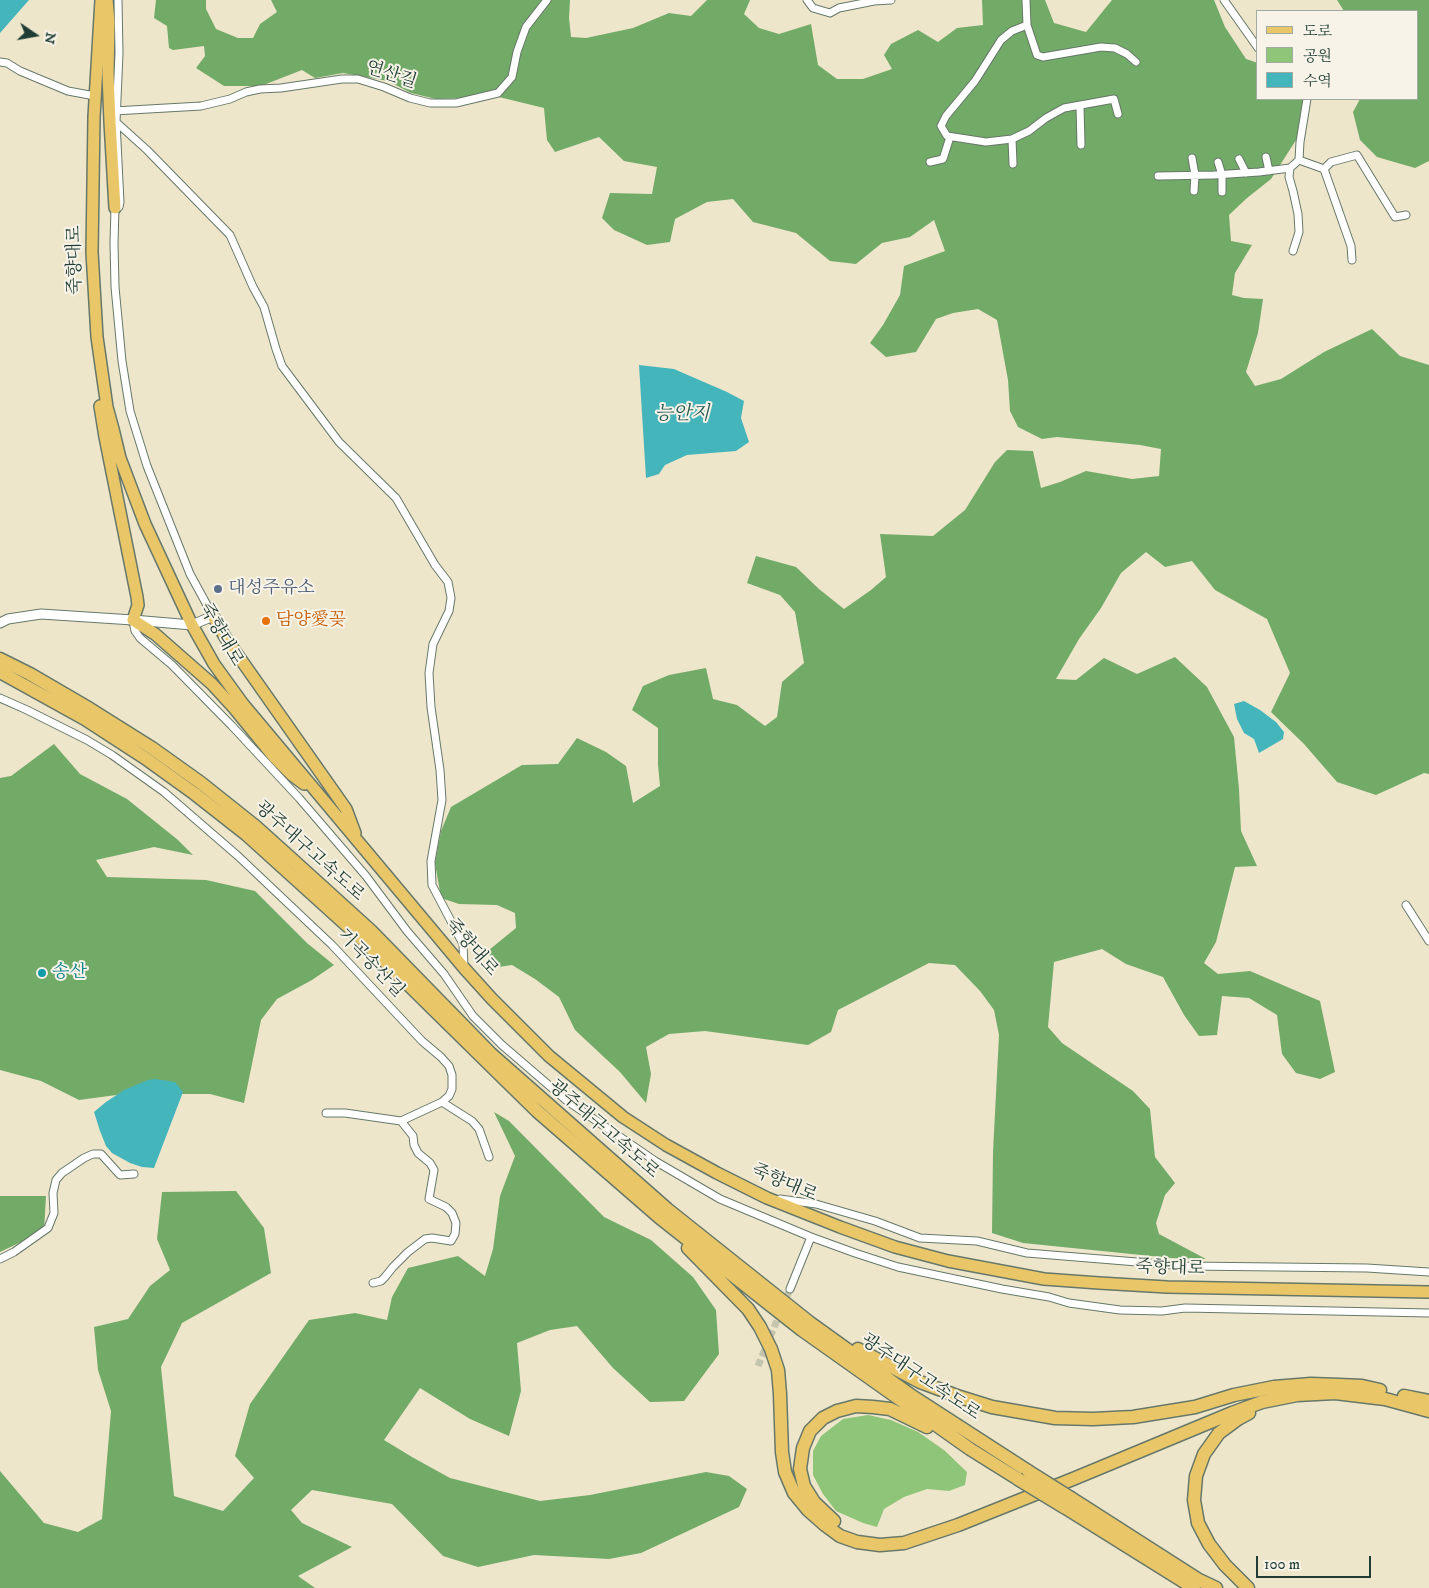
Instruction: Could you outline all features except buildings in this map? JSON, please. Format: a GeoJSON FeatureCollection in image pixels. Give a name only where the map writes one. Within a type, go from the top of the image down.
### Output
{"type":"FeatureCollection","features":[{"type":"Feature","properties":{"kind":"highway","name":"광주대구고속도로"},"geometry":{"type":"LineString","coordinates":[[0,659],[37,678],[152,748],[201,783],[255,826],[371,931],[491,1054],[542,1101],[667,1209],[809,1322],[912,1396],[1028,1471],[1068,1503],[1194,1588]]}},
{"type":"Feature","properties":{"kind":"highway","name":"광주대구고속도로"},"geometry":{"type":"LineString","coordinates":[[0,672],[85,719],[195,794],[246,834],[362,939],[537,1110],[659,1217],[802,1330],[970,1449],[1018,1480],[1068,1503],[1216,1588]]}},
{"type":"Feature","properties":{"kind":"highway"},"geometry":{"type":"LineString","coordinates":[[659,1217],[748,1309],[760,1326],[778,1370],[782,1452],[785,1472],[794,1493],[808,1510],[825,1525],[840,1536],[857,1542],[880,1545],[904,1542],[958,1525],[1074,1479],[1232,1412],[1296,1391]]}},
{"type":"Feature","properties":{"kind":"highway"},"geometry":{"type":"LineString","coordinates":[[809,1322],[920,1382],[992,1407],[1056,1418],[1133,1417],[1195,1407],[1234,1395],[1266,1389],[1357,1395],[1385,1399],[1429,1411]]}},
{"type":"Feature","properties":{"kind":"highway"},"geometry":{"type":"LineString","coordinates":[[1248,1588],[1225,1565],[1209,1544],[1198,1524],[1194,1500],[1196,1476],[1204,1454],[1219,1433],[1246,1414],[1311,1384],[1362,1386],[1429,1401]]}},
{"type":"Feature","properties":{"kind":"highway"},"geometry":{"type":"LineString","coordinates":[[970,1449],[890,1409],[856,1406],[837,1411],[822,1418],[810,1431],[803,1448],[800,1469],[804,1486],[814,1502],[840,1527],[862,1535],[902,1536],[957,1518],[1229,1406],[1296,1391]]}},
{"type":"Feature","properties":{"kind":"main road","name":"죽향대로"},"geometry":{"type":"LineString","coordinates":[[100,0],[95,96],[92,252],[97,337],[107,407],[120,458],[145,524],[192,625],[214,664],[243,704],[464,968],[549,1056],[623,1117],[666,1145],[768,1198],[895,1247],[948,1261],[1044,1279],[1167,1287],[1429,1292]]}},
{"type":"Feature","properties":{"kind":"main road"},"geometry":{"type":"LineString","coordinates":[[107,0],[110,22],[108,74],[113,111],[115,208]]}},
{"type":"Feature","properties":{"kind":"main road"},"geometry":{"type":"LineString","coordinates":[[102,372],[100,404],[104,437],[120,508],[138,605],[133,620],[156,634],[212,684],[274,757],[292,775],[317,792]]}},
{"type":"Feature","properties":{"kind":"main road"},"geometry":{"type":"LineString","coordinates":[[213,616],[225,637],[346,808],[359,842]]}},
{"type":"Feature","properties":{"kind":"street"},"geometry":{"type":"LineString","coordinates":[[0,623],[8,619],[41,614],[192,625],[213,616],[192,580],[147,466],[130,411],[122,361],[115,287],[115,208],[119,207],[120,202],[116,122],[113,111],[118,0]]}},
{"type":"Feature","properties":{"kind":"street","name":"연산길"},"geometry":{"type":"LineString","coordinates":[[113,111],[201,106],[260,89],[281,88],[342,79],[358,79],[410,98],[430,103],[456,103],[498,93],[512,76],[517,52],[526,27],[547,0]]}},
{"type":"Feature","properties":{"kind":"street"},"geometry":{"type":"LineString","coordinates":[[807,0],[813,8],[830,13],[839,8],[874,1],[891,0]]}},
{"type":"Feature","properties":{"kind":"street"},"geometry":{"type":"LineString","coordinates":[[1026,0],[1027,26],[1037,55],[1043,57],[1101,47],[1115,48],[1127,54],[1136,62]]}},
{"type":"Feature","properties":{"kind":"street"},"geometry":{"type":"LineString","coordinates":[[1224,0],[1256,45]]}},
{"type":"Feature","properties":{"kind":"street"},"geometry":{"type":"LineString","coordinates":[[1027,26],[1012,31],[1001,40],[975,81],[946,116],[941,126],[948,136],[986,142],[1012,140],[1064,108],[1114,99],[1118,114]]}},
{"type":"Feature","properties":{"kind":"street"},"geometry":{"type":"LineString","coordinates":[[0,62],[7,63],[20,71],[68,91],[95,96]]}},
{"type":"Feature","properties":{"kind":"street"},"geometry":{"type":"LineString","coordinates":[[1158,176],[1246,173],[1290,168],[1299,160],[1300,142],[1308,100]]}},
{"type":"Feature","properties":{"kind":"street"},"geometry":{"type":"LineString","coordinates":[[1080,106],[1081,145]]}},
{"type":"Feature","properties":{"kind":"street"},"geometry":{"type":"LineString","coordinates":[[116,122],[147,150],[230,235],[264,308],[282,366],[339,442],[396,498],[435,565],[448,582],[452,598],[449,611],[433,644],[429,673],[442,800],[431,861],[432,885],[463,944],[464,968]]}},
{"type":"Feature","properties":{"kind":"street"},"geometry":{"type":"LineString","coordinates":[[930,162],[944,159],[950,137]]}},
{"type":"Feature","properties":{"kind":"street"},"geometry":{"type":"LineString","coordinates":[[1012,140],[1013,164]]}},
{"type":"Feature","properties":{"kind":"street"},"geometry":{"type":"LineString","coordinates":[[1324,169],[1331,162],[1357,155],[1395,217],[1406,215]]}},
{"type":"Feature","properties":{"kind":"street"},"geometry":{"type":"LineString","coordinates":[[1266,156],[1269,171]]}},
{"type":"Feature","properties":{"kind":"street"},"geometry":{"type":"LineString","coordinates":[[1192,158],[1195,175],[1194,191]]}},
{"type":"Feature","properties":{"kind":"street"},"geometry":{"type":"LineString","coordinates":[[1239,159],[1246,173]]}},
{"type":"Feature","properties":{"kind":"street"},"geometry":{"type":"LineString","coordinates":[[1299,160],[1324,169]]}},
{"type":"Feature","properties":{"kind":"street"},"geometry":{"type":"LineString","coordinates":[[1218,162],[1222,174],[1222,192]]}},
{"type":"Feature","properties":{"kind":"street"},"geometry":{"type":"LineString","coordinates":[[1290,168],[1289,177],[1299,232],[1293,251]]}},
{"type":"Feature","properties":{"kind":"street"},"geometry":{"type":"LineString","coordinates":[[1324,169],[1351,246],[1352,260]]}},
{"type":"Feature","properties":{"kind":"street"},"geometry":{"type":"LineString","coordinates":[[133,620],[135,631],[140,638],[172,665],[299,798],[366,876],[407,931],[444,974],[473,1016],[502,1045],[566,1100],[655,1161],[720,1198],[810,1237],[898,1267],[1049,1297],[1070,1303],[1120,1310],[1162,1311],[1185,1308],[1429,1313]]}},
{"type":"Feature","properties":{"kind":"street","name":"기곡송산길"},"geometry":{"type":"LineString","coordinates":[[0,698],[60,725],[112,755],[164,792],[238,856],[332,945],[448,1066],[452,1075],[452,1088],[449,1096],[442,1102]]}},
{"type":"Feature","properties":{"kind":"street"},"geometry":{"type":"LineString","coordinates":[[1406,905],[1429,941]]}},
{"type":"Feature","properties":{"kind":"street"},"geometry":{"type":"LineString","coordinates":[[326,1114],[345,1113],[401,1121],[442,1102],[472,1121],[479,1129],[489,1157]]}},
{"type":"Feature","properties":{"kind":"street"},"geometry":{"type":"LineString","coordinates":[[373,1283],[381,1281],[386,1277],[392,1267],[425,1239],[432,1238],[451,1241],[455,1234],[456,1222],[452,1213],[446,1207],[429,1199],[434,1170],[430,1163],[418,1154],[413,1136],[401,1121]]}},
{"type":"Feature","properties":{"kind":"street"},"geometry":{"type":"LineString","coordinates":[[0,1259],[14,1252],[48,1228],[54,1213],[53,1193],[56,1180],[62,1173],[84,1158],[93,1154],[101,1154],[120,1174],[134,1174]]}},
{"type":"Feature","properties":{"kind":"street"},"geometry":{"type":"LineString","coordinates":[[768,1198],[816,1204],[875,1221],[920,1238],[977,1240],[1027,1253],[1186,1266],[1367,1268],[1429,1272]]}},
{"type":"Feature","properties":{"kind":"street"},"geometry":{"type":"LineString","coordinates":[[790,1289],[810,1237]]}},
{"type":"Feature","properties":{"kind":"green space"},"geometry":{"type":"Polygon","coordinates":[[[156,0],[206,0],[206,9],[216,29],[238,38],[253,38],[260,24],[277,12],[271,0],[570,0],[571,37],[586,38],[633,28],[669,13],[691,16],[707,0],[750,0],[744,14],[759,28],[779,34],[811,24],[818,65],[837,79],[863,79],[892,69],[884,55],[891,44],[918,30],[938,42],[957,28],[983,25],[982,0],[1045,0],[1054,23],[1086,32],[1112,0],[1214,0],[1225,27],[1246,59],[1256,62],[1256,100],[1305,100],[1298,137],[1271,179],[1229,215],[1231,241],[1252,245],[1235,273],[1232,295],[1263,299],[1258,333],[1246,372],[1255,386],[1281,379],[1324,352],[1372,329],[1400,356],[1429,365],[1429,774],[1424,773],[1376,795],[1337,782],[1304,744],[1271,712],[1290,673],[1267,619],[1215,590],[1192,561],[1165,567],[1146,552],[1121,573],[1056,679],[1076,680],[1104,658],[1137,674],[1175,657],[1207,687],[1234,737],[1241,831],[1257,866],[1235,867],[1216,942],[1204,963],[1218,974],[1250,971],[1320,1001],[1335,1072],[1320,1079],[1296,1073],[1282,1054],[1277,1015],[1249,998],[1222,996],[1217,1035],[1199,1036],[1184,1015],[1163,977],[1126,964],[1102,949],[1054,962],[1048,1027],[1062,1043],[1133,1091],[1150,1109],[1155,1157],[1175,1183],[1165,1195],[1156,1223],[1159,1234],[1206,1259],[1171,1258],[1023,1243],[992,1233],[993,1152],[999,1035],[994,1010],[980,991],[955,965],[929,963],[838,1010],[831,1032],[808,1045],[705,1031],[669,1034],[646,1047],[651,1074],[646,1103],[620,1072],[575,1030],[559,997],[512,965],[492,968],[489,950],[516,928],[515,913],[497,905],[459,904],[441,898],[435,863],[441,831],[451,807],[522,765],[558,764],[577,738],[606,752],[626,766],[633,803],[660,786],[658,728],[632,710],[643,686],[669,675],[706,668],[713,699],[737,705],[765,726],[777,717],[782,682],[804,663],[795,612],[780,595],[747,583],[756,556],[796,567],[844,609],[886,577],[880,534],[933,536],[965,510],[995,462],[1007,450],[1033,451],[1041,488],[1086,471],[1132,479],[1159,476],[1161,449],[1140,445],[1057,437],[1042,439],[1018,427],[1010,411],[1008,380],[997,320],[978,309],[953,313],[936,319],[916,352],[886,357],[870,343],[900,295],[904,266],[945,251],[934,220],[910,237],[882,243],[856,264],[830,261],[796,233],[753,222],[733,199],[707,202],[675,219],[670,242],[647,245],[614,230],[602,218],[610,193],[652,194],[657,167],[624,161],[599,137],[555,152],[547,140],[544,108],[499,97],[436,99],[411,93],[388,81],[343,73],[315,78],[302,70],[261,86],[224,86],[196,68],[205,56],[204,46],[173,50],[169,48],[167,26],[154,18],[156,0]]]}},
{"type":"Feature","properties":{"kind":"green space"},"geometry":{"type":"Polygon","coordinates":[[[1337,0],[1429,0],[1429,161],[1415,168],[1377,157],[1360,140],[1353,112],[1359,100],[1419,100],[1419,10],[1343,10],[1337,0]]]}},
{"type":"Feature","properties":{"kind":"green space"},"geometry":{"type":"Polygon","coordinates":[[[54,744],[80,774],[127,799],[178,840],[193,855],[154,847],[96,860],[107,877],[206,880],[255,891],[307,943],[334,965],[312,980],[277,999],[261,1020],[244,1103],[210,1094],[124,1094],[79,1100],[41,1081],[0,1070],[0,778],[11,776],[54,744]]]}},
{"type":"Feature","properties":{"kind":"green space"},"geometry":{"type":"Polygon","coordinates":[[[494,1112],[509,1121],[604,1217],[651,1240],[693,1277],[716,1310],[719,1354],[684,1401],[650,1402],[613,1368],[577,1326],[550,1330],[517,1343],[521,1391],[509,1436],[470,1419],[420,1388],[384,1440],[450,1478],[540,1501],[590,1495],[706,1472],[729,1476],[747,1489],[739,1507],[641,1553],[609,1559],[534,1555],[478,1567],[443,1556],[392,1504],[312,1490],[291,1510],[302,1523],[352,1547],[298,1576],[315,1588],[0,1588],[0,1471],[44,1523],[78,1532],[102,1519],[111,1411],[98,1370],[94,1327],[128,1319],[150,1286],[170,1270],[157,1239],[162,1192],[236,1191],[264,1228],[271,1273],[182,1323],[161,1367],[174,1496],[223,1511],[254,1478],[235,1456],[250,1404],[309,1320],[355,1313],[387,1320],[392,1297],[408,1268],[458,1256],[485,1276],[493,1249],[500,1196],[515,1156],[494,1112]]]}},
{"type":"Feature","properties":{"kind":"green space"},"geometry":{"type":"Polygon","coordinates":[[[0,1196],[46,1196],[44,1231],[0,1252],[0,1196]]]}},
{"type":"Feature","properties":{"kind":"green space"},"geometry":{"type":"Polygon","coordinates":[[[868,1415],[891,1420],[918,1432],[944,1450],[967,1472],[965,1485],[949,1491],[927,1489],[904,1497],[884,1509],[877,1527],[836,1511],[823,1494],[813,1475],[813,1451],[821,1436],[843,1419],[868,1415]]]}},
{"type":"Feature","properties":{"kind":"water"},"geometry":{"type":"Polygon","coordinates":[[[0,0],[29,0],[0,33],[0,0]]]}},
{"type":"Feature","properties":{"kind":"water","name":"능안지"},"geometry":{"type":"Polygon","coordinates":[[[639,365],[674,369],[744,401],[741,418],[749,442],[736,451],[687,455],[665,465],[659,474],[646,478],[639,365]]]}},
{"type":"Feature","properties":{"kind":"water"},"geometry":{"type":"Polygon","coordinates":[[[1244,701],[1276,722],[1284,732],[1283,739],[1259,753],[1254,739],[1244,733],[1237,719],[1234,704],[1244,701]]]}},
{"type":"Feature","properties":{"kind":"water"},"geometry":{"type":"Polygon","coordinates":[[[155,1079],[175,1082],[183,1092],[154,1168],[130,1163],[112,1153],[106,1146],[94,1112],[124,1090],[155,1079]]]}},
{"type":"Feature","properties":{"kind":"tunnel"},"geometry":{"type":"LineString","coordinates":[[758,1366],[790,1289]]}},
{"type":"Feature","properties":{"kind":"place","name":"대성주유소"},"geometry":{"type":"Point","coordinates":[218,589]}},
{"type":"Feature","properties":{"kind":"place","name":"담양愛꽂"},"geometry":{"type":"Point","coordinates":[266,621]}},
{"type":"Feature","properties":{"kind":"place","name":"송산"},"geometry":{"type":"Point","coordinates":[42,973]}}]}
